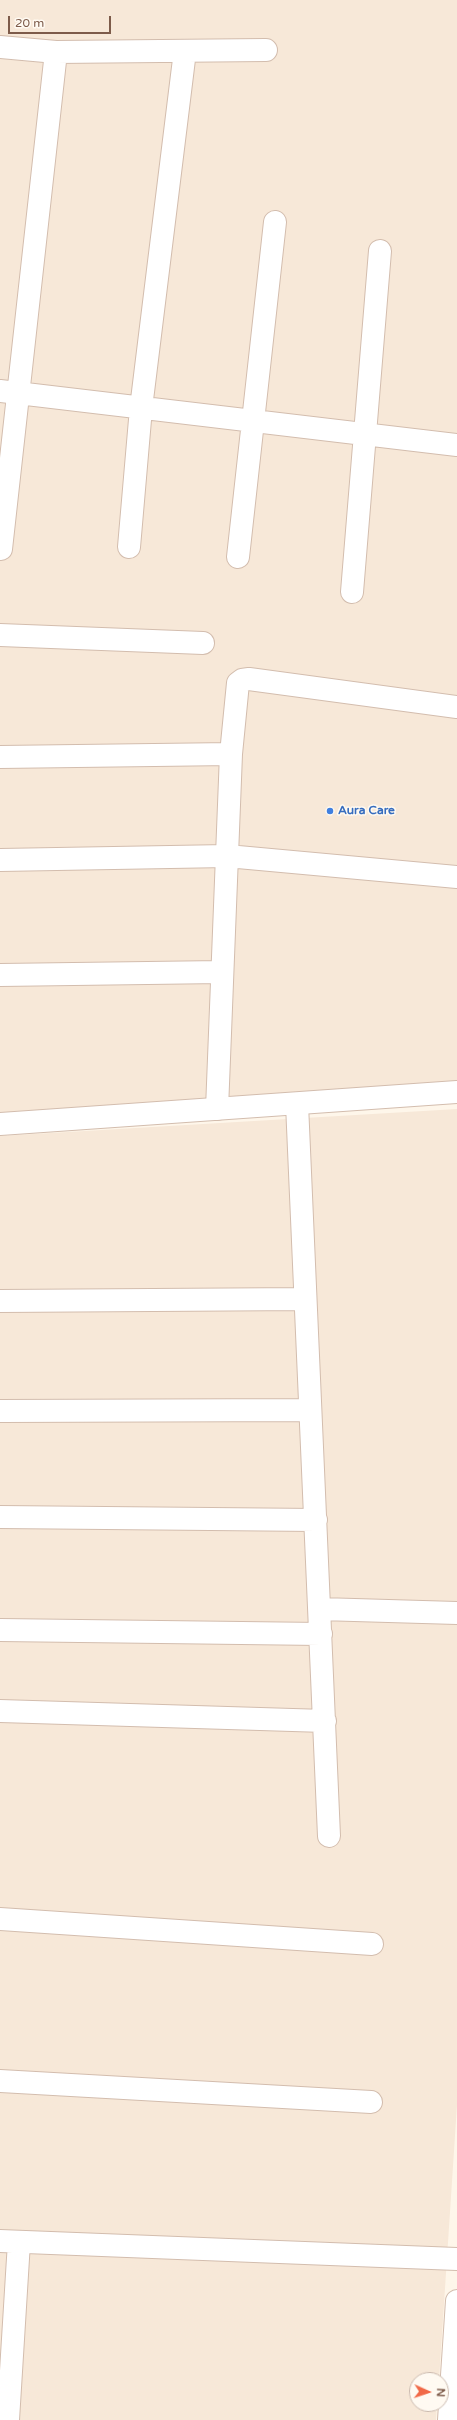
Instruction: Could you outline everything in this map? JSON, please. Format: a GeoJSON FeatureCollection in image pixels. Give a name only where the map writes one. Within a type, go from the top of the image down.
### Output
{"type":"FeatureCollection","features":[{"type":"Feature","properties":{"kind":"street"},"geometry":{"type":"LineString","coordinates":[[0,47],[56,52],[266,50]]}},
{"type":"Feature","properties":{"kind":"street"},"geometry":{"type":"LineString","coordinates":[[129,547],[141,408],[185,51]]}},
{"type":"Feature","properties":{"kind":"street"},"geometry":{"type":"LineString","coordinates":[[1,549],[9,392],[56,52]]}},
{"type":"Feature","properties":{"kind":"street"},"geometry":{"type":"LineString","coordinates":[[238,557],[275,222]]}},
{"type":"Feature","properties":{"kind":"street"},"geometry":{"type":"LineString","coordinates":[[352,592],[380,251]]}},
{"type":"Feature","properties":{"kind":"street"},"geometry":{"type":"LineString","coordinates":[[9,392],[457,445]]}},
{"type":"Feature","properties":{"kind":"street"},"geometry":{"type":"LineString","coordinates":[[0,634],[203,643]]}},
{"type":"Feature","properties":{"kind":"street"},"geometry":{"type":"LineString","coordinates":[[217,1109],[221,972],[231,754],[236,689],[242,680],[457,707]]}},
{"type":"Feature","properties":{"kind":"street"},"geometry":{"type":"LineString","coordinates":[[0,757],[231,754]]}},
{"type":"Feature","properties":{"kind":"street"},"geometry":{"type":"LineString","coordinates":[[0,860],[227,856],[457,877]]}},
{"type":"Feature","properties":{"kind":"street"},"geometry":{"type":"LineString","coordinates":[[0,975],[221,972]]}},
{"type":"Feature","properties":{"kind":"street"},"geometry":{"type":"LineString","coordinates":[[0,1124],[457,1092]]}},
{"type":"Feature","properties":{"kind":"street"},"geometry":{"type":"LineString","coordinates":[[297,1104],[329,1836]]}},
{"type":"Feature","properties":{"kind":"street"},"geometry":{"type":"LineString","coordinates":[[0,1301],[305,1299]]}},
{"type":"Feature","properties":{"kind":"street"},"geometry":{"type":"LineString","coordinates":[[0,1410],[310,1410]]}},
{"type":"Feature","properties":{"kind":"street"},"geometry":{"type":"LineString","coordinates":[[0,1517],[316,1520]]}},
{"type":"Feature","properties":{"kind":"street"},"geometry":{"type":"LineString","coordinates":[[320,1609],[457,1613]]}},
{"type":"Feature","properties":{"kind":"street"},"geometry":{"type":"LineString","coordinates":[[0,1630],[320,1634]]}},
{"type":"Feature","properties":{"kind":"street"},"geometry":{"type":"LineString","coordinates":[[0,1711],[325,1721]]}},
{"type":"Feature","properties":{"kind":"street"},"geometry":{"type":"LineString","coordinates":[[0,1919],[372,1944]]}},
{"type":"Feature","properties":{"kind":"street"},"geometry":{"type":"LineString","coordinates":[[0,2081],[371,2102]]}},
{"type":"Feature","properties":{"kind":"street"},"geometry":{"type":"LineString","coordinates":[[8,2420],[10,2242],[457,2259]]}},
{"type":"Feature","properties":{"kind":"street"},"geometry":{"type":"LineString","coordinates":[[449,2420],[457,2301]]}},
{"type":"Feature","properties":{"kind":"shaded area"},"geometry":{"type":"Polygon","coordinates":[[[0,0],[457,0],[457,1094],[0,1122],[0,0]]]}},
{"type":"Feature","properties":{"kind":"shaded area"},"geometry":{"type":"Polygon","coordinates":[[[457,1109],[457,2105],[440,2372],[409,2372],[409,2412],[436,2412],[436,2420],[0,2420],[0,1136],[457,1109]]]}},
{"type":"Feature","properties":{"kind":"place","name":"Aura Care"},"geometry":{"type":"Point","coordinates":[330,811]}}]}
